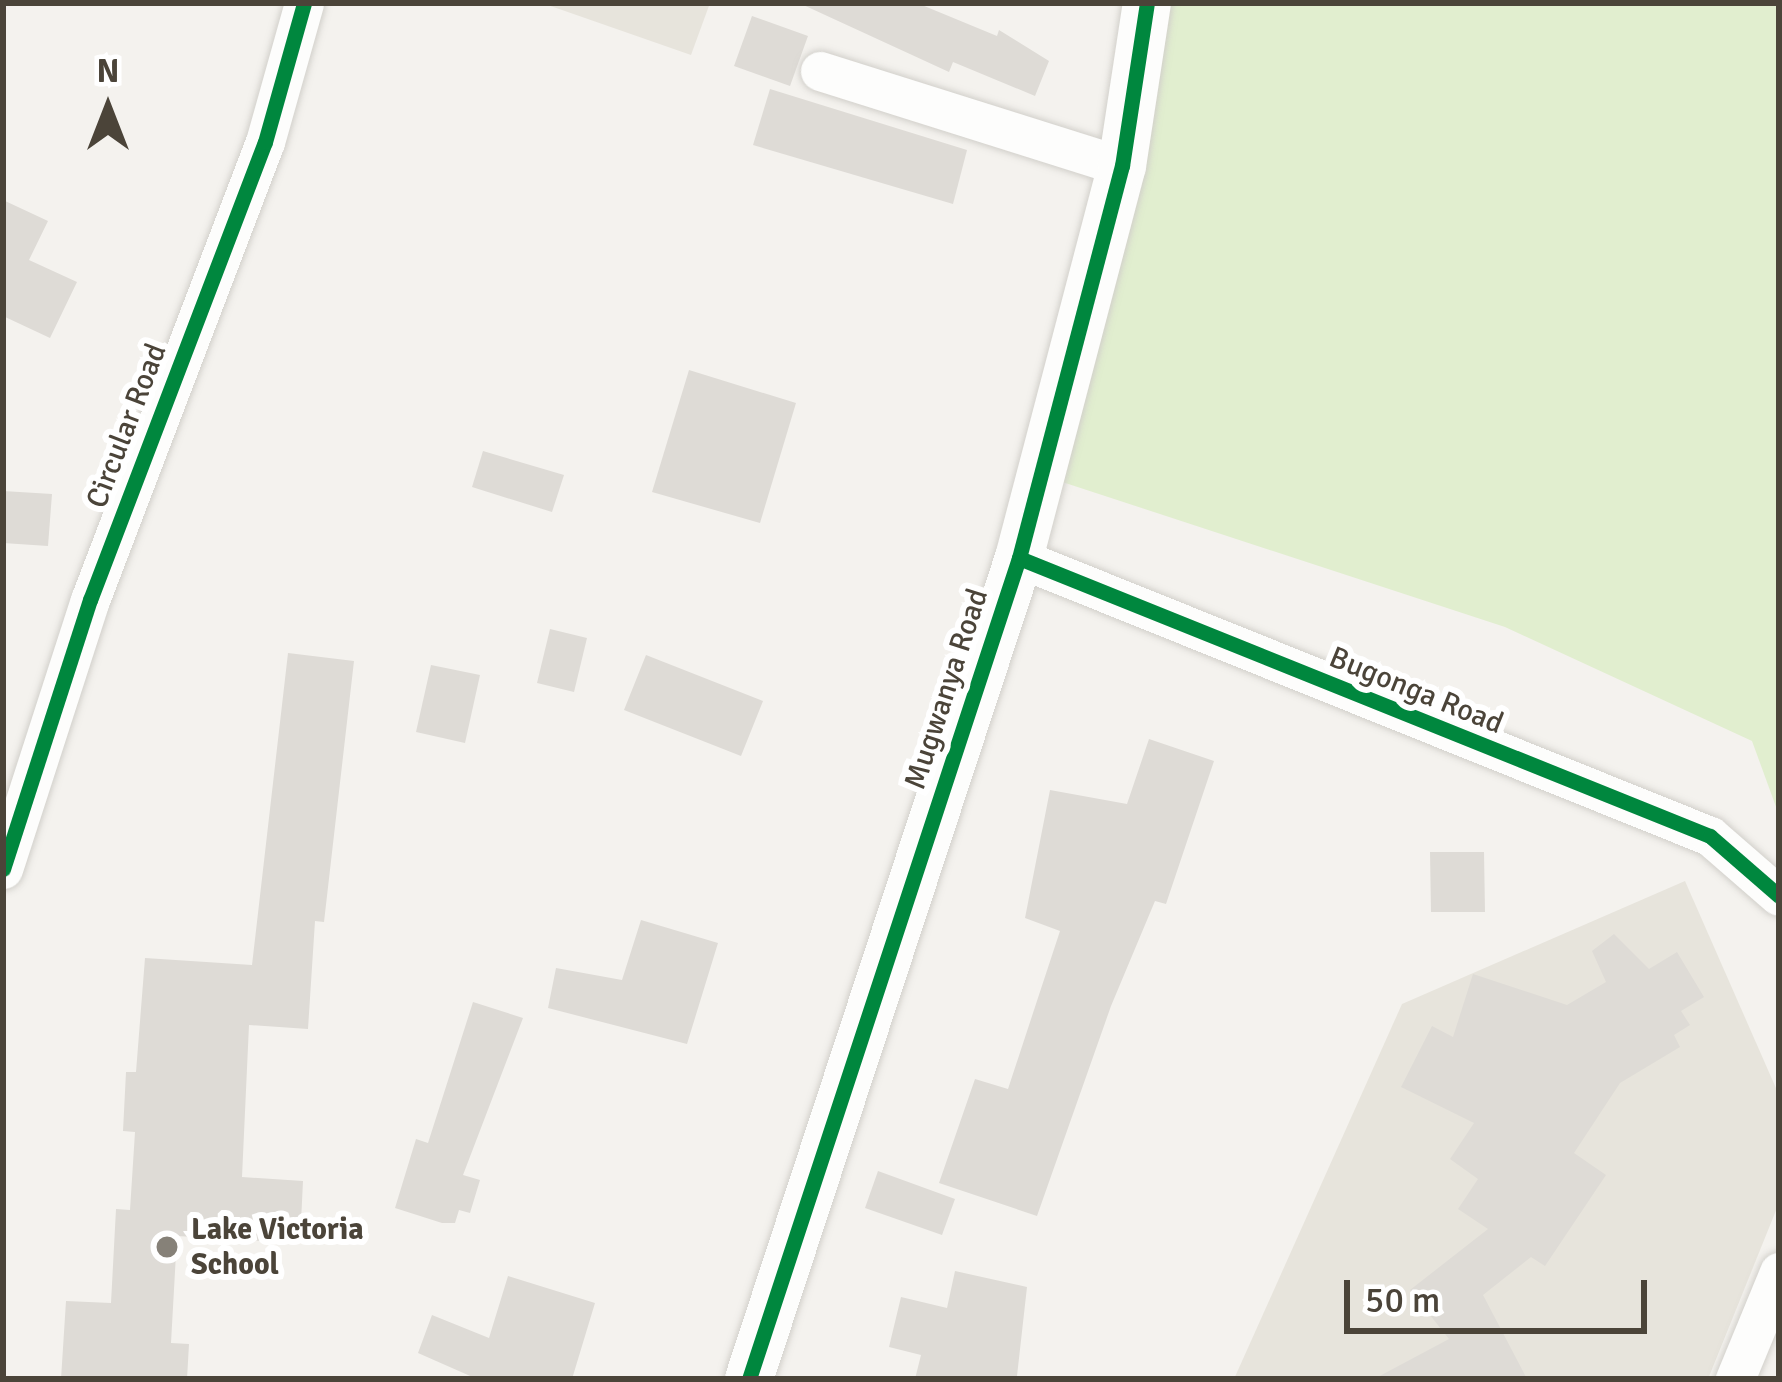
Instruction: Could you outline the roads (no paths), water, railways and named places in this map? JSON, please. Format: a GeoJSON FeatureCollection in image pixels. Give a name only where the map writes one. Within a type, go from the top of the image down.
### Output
{"type":"FeatureCollection","features":[{"type":"Feature","properties":{"kind":"street","name":"Circular Road"},"geometry":{"type":"LineString","coordinates":[[3,869],[90,600],[265,142],[304,3]]}},
{"type":"Feature","properties":{"kind":"street","name":"Mugwanya Road"},"geometry":{"type":"LineString","coordinates":[[749,1379],[1018,558],[1122,166],[1147,3]]}},
{"type":"Feature","properties":{"kind":"street"},"geometry":{"type":"LineString","coordinates":[[820,71],[1122,166]]}},
{"type":"Feature","properties":{"kind":"street","name":"Bugonga Road"},"geometry":{"type":"LineString","coordinates":[[1018,558],[1710,836],[1779,896]]}},
{"type":"Feature","properties":{"kind":"street"},"geometry":{"type":"LineString","coordinates":[[1735,1379],[1779,1273]]}},
{"type":"Feature","properties":{"kind":"place","name":"Lake Victoria School"},"geometry":{"type":"Point","coordinates":[167,1247]}}]}
